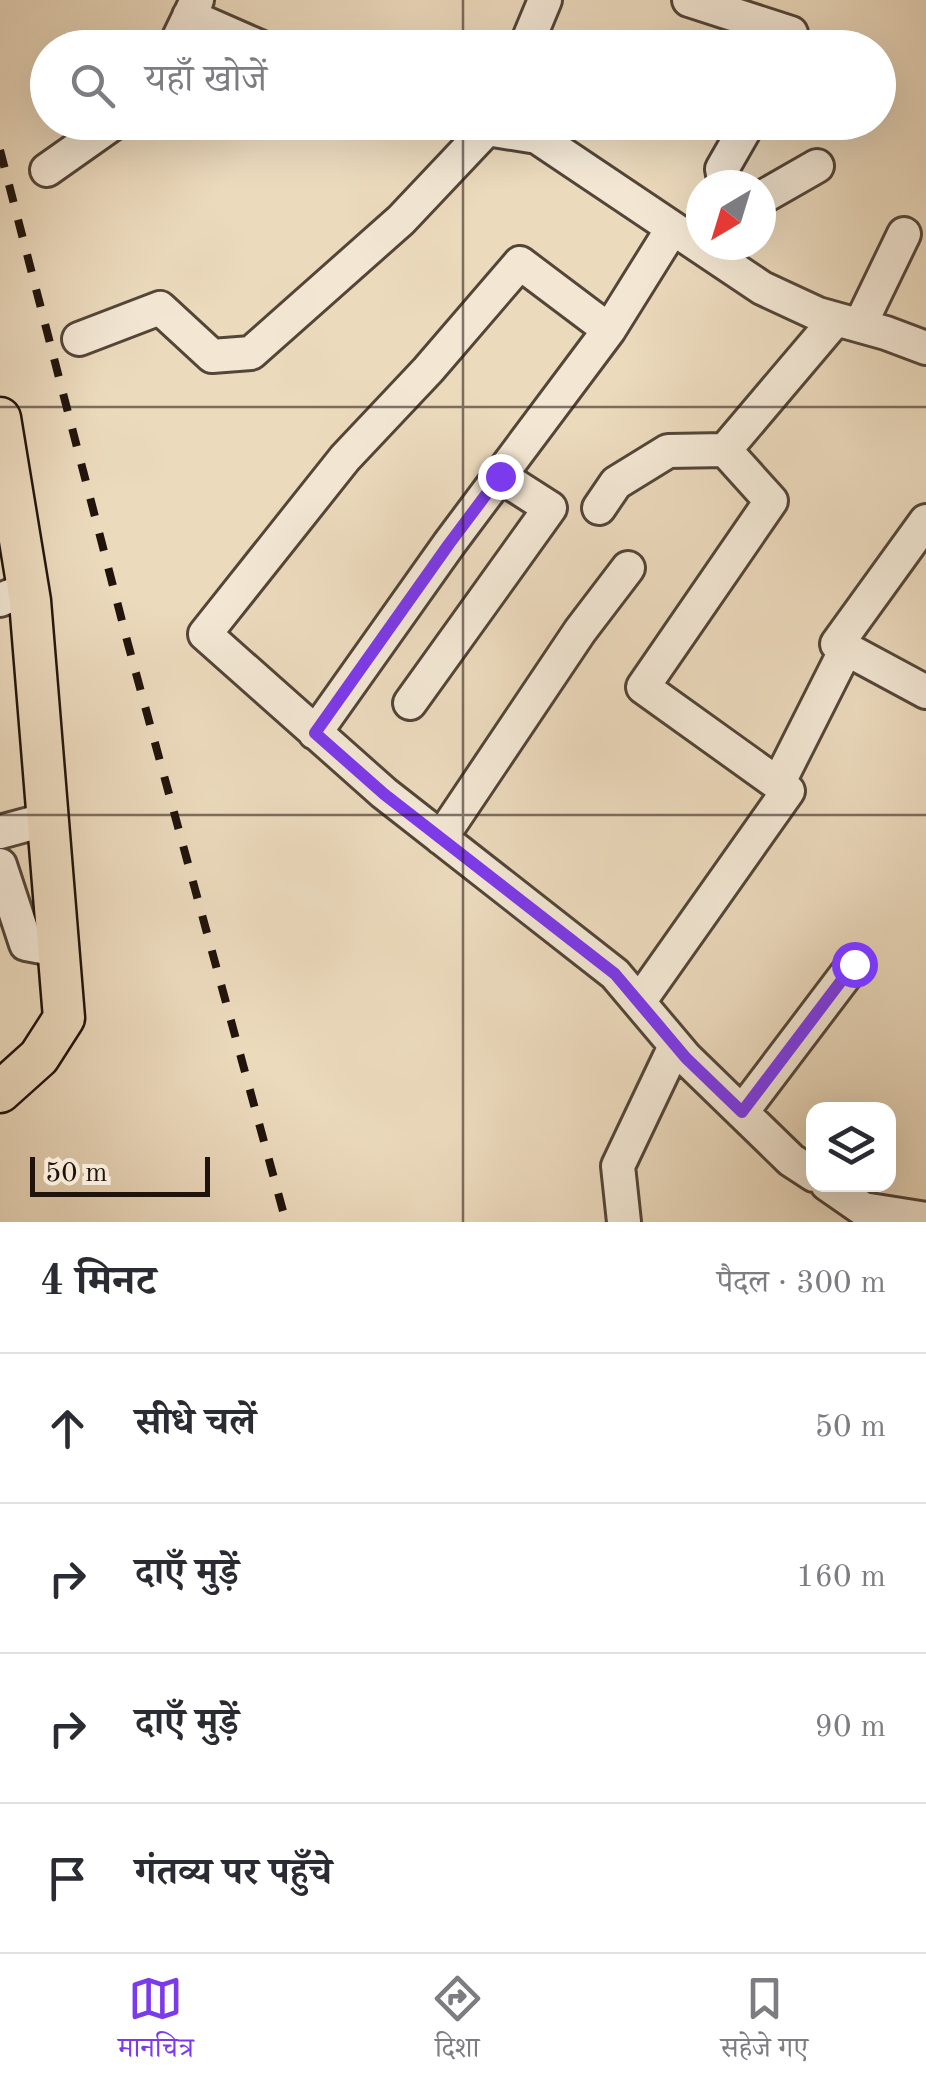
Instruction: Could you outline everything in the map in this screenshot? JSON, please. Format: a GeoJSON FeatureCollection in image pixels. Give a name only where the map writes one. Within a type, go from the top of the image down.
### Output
{"type":"FeatureCollection","features":[{"type":"Feature","properties":{"kind":"main road"},"geometry":{"type":"LineString","coordinates":[[0,418],[14,594],[48,819],[64,1018],[40,1057],[0,1092]]}},
{"type":"Feature","properties":{"kind":"street"},"geometry":{"type":"LineString","coordinates":[[532,30],[544,0]]}},
{"type":"Feature","properties":{"kind":"street"},"geometry":{"type":"LineString","coordinates":[[689,0],[782,30]]}},
{"type":"Feature","properties":{"kind":"street"},"geometry":{"type":"LineString","coordinates":[[193,8],[231,30]]}},
{"type":"Feature","properties":{"kind":"street"},"geometry":{"type":"LineString","coordinates":[[47,170],[93,140]]}},
{"type":"Feature","properties":{"kind":"street"},"geometry":{"type":"LineString","coordinates":[[79,339],[160,308],[212,356],[251,352],[401,220],[469,140]]}},
{"type":"Feature","properties":{"kind":"street"},"geometry":{"type":"LineString","coordinates":[[540,140],[686,236]]}},
{"type":"Feature","properties":{"kind":"street"},"geometry":{"type":"LineString","coordinates":[[722,170],[739,140]]}},
{"type":"Feature","properties":{"kind":"street"},"geometry":{"type":"LineString","coordinates":[[776,189],[817,166]]}},
{"type":"Feature","properties":{"kind":"street"},"geometry":{"type":"LineString","coordinates":[[315,733],[608,330],[672,228]]}},
{"type":"Feature","properties":{"kind":"street"},"geometry":{"type":"LineString","coordinates":[[599,508],[616,483],[668,451],[725,450],[848,322],[904,234]]}},
{"type":"Feature","properties":{"kind":"street"},"geometry":{"type":"LineString","coordinates":[[723,260],[762,288],[818,314],[926,348]]}},
{"type":"Feature","properties":{"kind":"street"},"geometry":{"type":"LineString","coordinates":[[608,330],[520,263],[345,458],[205,634],[384,794],[615,974],[675,1046],[791,1160],[806,1170]]}},
{"type":"Feature","properties":{"kind":"street"},"geometry":{"type":"LineString","coordinates":[[638,1002],[788,792],[643,687],[771,501],[725,450]]}},
{"type":"Feature","properties":{"kind":"street"},"geometry":{"type":"LineString","coordinates":[[410,702],[550,508],[500,476]]}},
{"type":"Feature","properties":{"kind":"street"},"geometry":{"type":"LineString","coordinates":[[926,521],[837,644],[926,692]]}},
{"type":"Feature","properties":{"kind":"street"},"geometry":{"type":"LineString","coordinates":[[441,838],[580,632],[628,568]]}},
{"type":"Feature","properties":{"kind":"street"},"geometry":{"type":"LineString","coordinates":[[778,784],[846,649]]}},
{"type":"Feature","properties":{"kind":"street"},"geometry":{"type":"LineString","coordinates":[[0,832],[48,819]]}},
{"type":"Feature","properties":{"kind":"street"},"geometry":{"type":"LineString","coordinates":[[0,865],[26,944],[58,950]]}},
{"type":"Feature","properties":{"kind":"street"},"geometry":{"type":"LineString","coordinates":[[742,1112],[854,964]]}},
{"type":"Feature","properties":{"kind":"street"},"geometry":{"type":"LineString","coordinates":[[624,1222],[618,1166],[675,1046]]}},
{"type":"Feature","properties":{"kind":"street"},"geometry":{"type":"LineString","coordinates":[[839,1192],[863,1209],[926,1219]]}},
{"type":"Feature","properties":{"kind":"railway"},"geometry":{"type":"LineString","coordinates":[[0,150],[128,644],[286,1222]]}},
{"type":"Feature","properties":{"kind":"route"},"geometry":{"type":"LineString","coordinates":[[500,476],[315,733],[384,794],[615,974],[686,1058],[742,1112],[854,964]]}}]}
